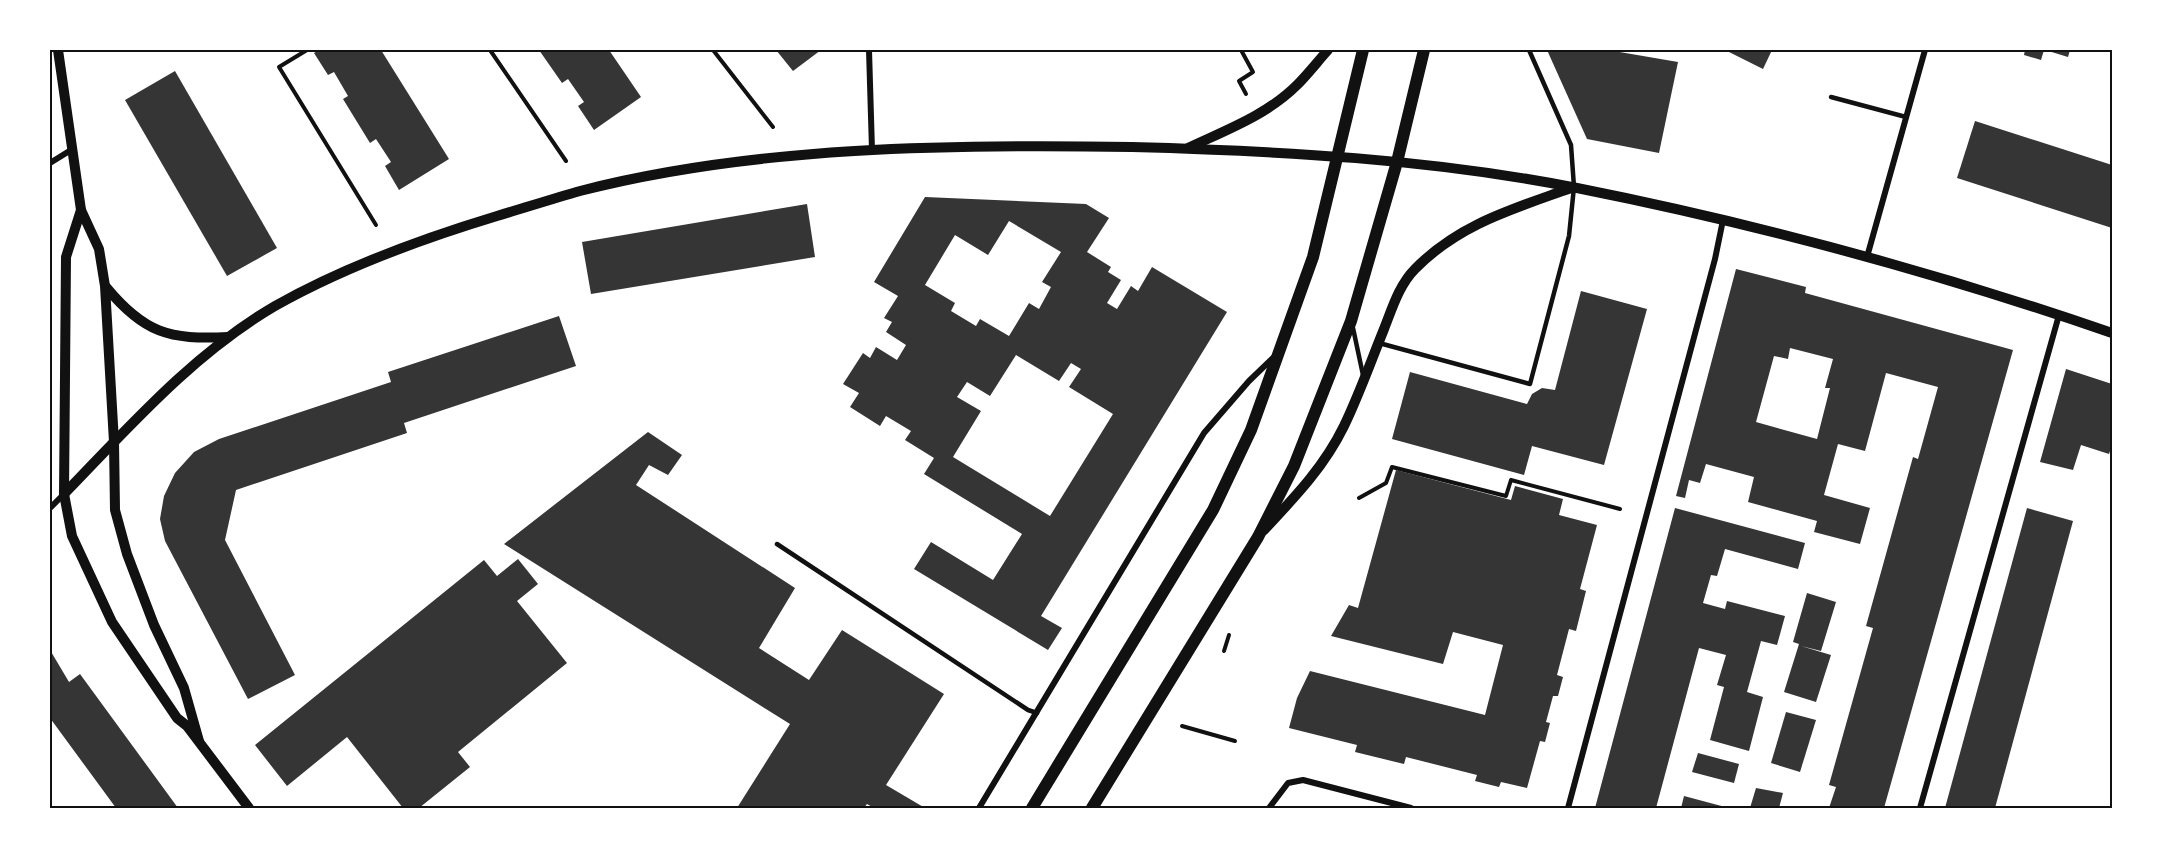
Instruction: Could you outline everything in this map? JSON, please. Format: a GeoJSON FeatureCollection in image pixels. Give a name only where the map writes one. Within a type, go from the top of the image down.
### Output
{"type":"FeatureCollection","features":[{"type":"Feature","properties":{"kind":"main road"},"geometry":{"type":"LineString","coordinates":[[1032,808],[1213,510],[1251,430],[1313,257],[1363,50]]}},
{"type":"Feature","properties":{"kind":"main road"},"geometry":{"type":"LineString","coordinates":[[1092,808],[1258,537],[1294,466],[1351,321],[1397,162],[1424,50]]}},
{"type":"Feature","properties":{"kind":"street"},"geometry":{"type":"LineString","coordinates":[[58,50],[81,210],[99,249],[105,286],[114,442],[115,510],[127,554],[154,625],[184,688],[199,741]]}},
{"type":"Feature","properties":{"kind":"street"},"geometry":{"type":"LineString","coordinates":[[869,50],[872,150]]}},
{"type":"Feature","properties":{"kind":"street"},"geometry":{"type":"LineString","coordinates":[[1186,148],[1251,119],[1296,86],[1328,50]]}},
{"type":"Feature","properties":{"kind":"street"},"geometry":{"type":"LineString","coordinates":[[1868,257],[1925,50]]}},
{"type":"Feature","properties":{"kind":"street"},"geometry":{"type":"LineString","coordinates":[[50,508],[168,387],[228,336],[277,305],[392,252],[454,229],[583,190],[716,165],[872,150],[1050,146],[1186,148],[1397,162],[1574,187],[1723,220],[1868,257],[2059,314],[2112,333]]}},
{"type":"Feature","properties":{"kind":"street"},"geometry":{"type":"LineString","coordinates":[[50,163],[71,150]]}},
{"type":"Feature","properties":{"kind":"street"},"geometry":{"type":"LineString","coordinates":[[1258,537],[1312,479],[1325,461],[1344,425],[1399,291],[1413,270],[1443,244],[1475,223],[1574,187]]}},
{"type":"Feature","properties":{"kind":"street"},"geometry":{"type":"LineString","coordinates":[[81,210],[66,257],[64,494],[72,536],[112,622],[177,718],[199,741],[249,808]]}},
{"type":"Feature","properties":{"kind":"street"},"geometry":{"type":"LineString","coordinates":[[1568,808],[1715,259],[1723,220]]}},
{"type":"Feature","properties":{"kind":"street"},"geometry":{"type":"LineString","coordinates":[[105,286],[134,316],[161,332],[190,339],[228,336]]}},
{"type":"Feature","properties":{"kind":"street"},"geometry":{"type":"LineString","coordinates":[[1920,808],[2059,314]]}},
{"type":"Feature","properties":{"kind":"street"},"geometry":{"type":"LineString","coordinates":[[979,808],[1204,433],[1249,381],[1280,352]]}},
{"type":"Feature","properties":{"kind":"street"},"geometry":{"type":"LineString","coordinates":[[1269,808],[1288,783],[1303,780],[1411,808]]}},
{"type":"Feature","properties":{"kind":"lane"},"geometry":{"type":"LineString","coordinates":[[1378,342],[1530,384],[1569,236],[1574,187],[1571,145],[1529,50]]}},
{"type":"Feature","properties":{"kind":"lane"},"geometry":{"type":"LineString","coordinates":[[1832,97],[1906,117]]}},
{"type":"Feature","properties":{"kind":"lane"},"geometry":{"type":"LineString","coordinates":[[1351,321],[1363,378]]}},
{"type":"Feature","properties":{"kind":"lane"},"geometry":{"type":"LineString","coordinates":[[777,544],[1028,710],[1037,713]]}},
{"type":"Feature","properties":{"kind":"path"},"geometry":{"type":"LineString","coordinates":[[307,50],[279,67],[376,225]]}},
{"type":"Feature","properties":{"kind":"path"},"geometry":{"type":"LineString","coordinates":[[490,50],[566,161]]}},
{"type":"Feature","properties":{"kind":"path"},"geometry":{"type":"LineString","coordinates":[[712,50],[773,127]]}},
{"type":"Feature","properties":{"kind":"path"},"geometry":{"type":"LineString","coordinates":[[1241,50],[1253,72],[1239,81],[1248,98]]}},
{"type":"Feature","properties":{"kind":"path"},"geometry":{"type":"LineString","coordinates":[[1359,498],[1386,483],[1392,467],[1506,496],[1511,480],[1620,509]]}},
{"type":"Feature","properties":{"kind":"path"},"geometry":{"type":"LineString","coordinates":[[1182,726],[1235,741]]}},
{"type":"Feature","properties":{"kind":"building"},"geometry":{"type":"Polygon","coordinates":[[[319,50],[381,50],[449,159],[399,190],[385,166],[391,162],[376,139],[370,143],[343,99],[348,96],[334,72],[328,75],[314,53],[319,50]]]}},
{"type":"Feature","properties":{"kind":"building"},"geometry":{"type":"Polygon","coordinates":[[[539,50],[609,50],[641,97],[594,130],[578,106],[584,102],[568,79],[562,83],[539,50]]]}},
{"type":"Feature","properties":{"kind":"building"},"geometry":{"type":"Polygon","coordinates":[[[776,50],[821,50],[793,71],[776,50]]]}},
{"type":"Feature","properties":{"kind":"building"},"geometry":{"type":"Polygon","coordinates":[[[1547,50],[1608,50],[1678,62],[1659,153],[1587,139],[1547,50]]]}},
{"type":"Feature","properties":{"kind":"building"},"geometry":{"type":"Polygon","coordinates":[[[1725,50],[1772,50],[1763,69],[1725,50]]]}},
{"type":"Feature","properties":{"kind":"building"},"geometry":{"type":"Polygon","coordinates":[[[2025,50],[2044,50],[2041,60],[2024,55],[2025,50]]]}},
{"type":"Feature","properties":{"kind":"building"},"geometry":{"type":"Polygon","coordinates":[[[2045,50],[2070,50],[2068,57],[2045,50]]]}},
{"type":"Feature","properties":{"kind":"building"},"geometry":{"type":"Polygon","coordinates":[[[175,71],[277,248],[227,276],[125,100],[175,71]]]}},
{"type":"Feature","properties":{"kind":"building"},"geometry":{"type":"Polygon","coordinates":[[[1975,121],[2112,165],[2112,228],[1957,178],[1975,121]]]}},
{"type":"Feature","properties":{"kind":"building"},"geometry":{"type":"Polygon","coordinates":[[[925,197],[1086,204],[1109,218],[1087,252],[1111,267],[1108,272],[1121,280],[1107,303],[1117,309],[1131,286],[1138,291],[1152,267],[1227,312],[1041,616],[1062,628],[1048,650],[914,569],[931,542],[993,580],[1022,534],[924,474],[934,458],[905,440],[911,431],[886,416],[880,426],[850,407],[859,393],[843,384],[863,353],[870,358],[876,347],[897,360],[906,345],[886,332],[892,322],[884,318],[898,296],[874,282],[925,197]],[[1009,221],[988,255],[955,235],[925,285],[955,303],[951,311],[976,326],[980,319],[1009,336],[1029,303],[1039,309],[1051,287],[1042,282],[1061,252],[1009,221]],[[1016,355],[990,396],[967,382],[957,397],[981,411],[953,457],[1050,516],[1113,414],[1069,387],[1081,369],[1071,363],[1059,381],[1016,355]]]}},
{"type":"Feature","properties":{"kind":"building"},"geometry":{"type":"Polygon","coordinates":[[[807,204],[815,257],[591,294],[582,242],[807,204]]]}},
{"type":"Feature","properties":{"kind":"building"},"geometry":{"type":"Polygon","coordinates":[[[1736,269],[1806,287],[1805,293],[2013,350],[1884,808],[1829,808],[1836,787],[1829,785],[1873,628],[1866,626],[1913,457],[1918,459],[1938,387],[1886,373],[1865,451],[1838,444],[1824,495],[1870,508],[1860,544],[1814,532],[1817,521],[1748,502],[1754,477],[1706,464],[1700,483],[1689,480],[1685,498],[1676,496],[1736,269]],[[1790,348],[1788,359],[1774,356],[1756,422],[1817,439],[1830,388],[1825,388],[1833,359],[1790,348]]]}},
{"type":"Feature","properties":{"kind":"building"},"geometry":{"type":"Polygon","coordinates":[[[1581,291],[1647,309],[1604,465],[1532,446],[1524,475],[1392,439],[1410,372],[1527,404],[1532,394],[1542,388],[1555,390],[1581,291]]]}},
{"type":"Feature","properties":{"kind":"building"},"geometry":{"type":"Polygon","coordinates":[[[559,316],[576,366],[404,423],[407,433],[236,490],[225,540],[295,675],[248,699],[165,541],[160,519],[164,496],[175,473],[194,452],[219,439],[391,382],[388,372],[559,316]]]}},
{"type":"Feature","properties":{"kind":"building"},"geometry":{"type":"Polygon","coordinates":[[[2066,369],[2112,384],[2112,452],[2110,451],[2109,454],[2081,445],[2073,470],[2040,462],[2066,369]]]}},
{"type":"Feature","properties":{"kind":"building"},"geometry":{"type":"Polygon","coordinates":[[[648,432],[682,455],[668,475],[649,465],[636,485],[795,588],[759,648],[809,680],[842,630],[944,694],[886,785],[925,808],[874,808],[867,804],[864,808],[737,808],[790,724],[504,544],[648,432]]]}},
{"type":"Feature","properties":{"kind":"building"},"geometry":{"type":"Polygon","coordinates":[[[1396,470],[1511,500],[1515,486],[1563,499],[1559,515],[1597,525],[1580,589],[1586,591],[1576,631],[1569,629],[1557,675],[1563,677],[1558,696],[1553,696],[1546,722],[1550,723],[1545,742],[1540,741],[1527,788],[1501,782],[1499,787],[1475,781],[1477,775],[1406,757],[1404,764],[1355,752],[1357,745],[1289,728],[1297,698],[1310,671],[1485,715],[1503,645],[1453,632],[1443,664],[1331,636],[1349,605],[1358,608],[1396,470]]]}},
{"type":"Feature","properties":{"kind":"building"},"geometry":{"type":"Polygon","coordinates":[[[1675,508],[1805,543],[1798,569],[1725,549],[1717,576],[1711,575],[1703,603],[1725,609],[1727,601],[1785,616],[1777,645],[1761,641],[1747,692],[1763,697],[1749,751],[1710,740],[1724,687],[1717,685],[1726,655],[1699,648],[1656,808],[1595,808],[1675,508]]]}},
{"type":"Feature","properties":{"kind":"building"},"geometry":{"type":"Polygon","coordinates":[[[2027,508],[2073,521],[1995,808],[1945,808],[2027,508]]]}},
{"type":"Feature","properties":{"kind":"building"},"geometry":{"type":"Polygon","coordinates":[[[518,559],[538,584],[517,601],[567,663],[458,752],[470,767],[419,808],[403,808],[347,737],[287,786],[255,745],[484,560],[497,576],[518,559]]]}},
{"type":"Feature","properties":{"kind":"building"},"geometry":{"type":"Polygon","coordinates":[[[1807,593],[1836,602],[1821,651],[1801,646],[1831,655],[1816,702],[1784,692],[1799,644],[1793,642],[1807,593]]]}},
{"type":"Feature","properties":{"kind":"building"},"geometry":{"type":"Polygon","coordinates":[[[50,650],[69,682],[80,674],[178,808],[116,808],[50,718],[50,650]]]}},
{"type":"Feature","properties":{"kind":"building"},"geometry":{"type":"Polygon","coordinates":[[[1786,712],[1816,720],[1800,772],[1771,763],[1786,712]]]}},
{"type":"Feature","properties":{"kind":"building"},"geometry":{"type":"Polygon","coordinates":[[[1698,753],[1739,764],[1734,783],[1692,772],[1698,753]]]}},
{"type":"Feature","properties":{"kind":"building"},"geometry":{"type":"Polygon","coordinates":[[[1756,788],[1783,793],[1779,808],[1750,808],[1756,788]]]}},
{"type":"Feature","properties":{"kind":"building"},"geometry":{"type":"Polygon","coordinates":[[[1684,796],[1729,808],[1681,808],[1684,796]]]}}]}
